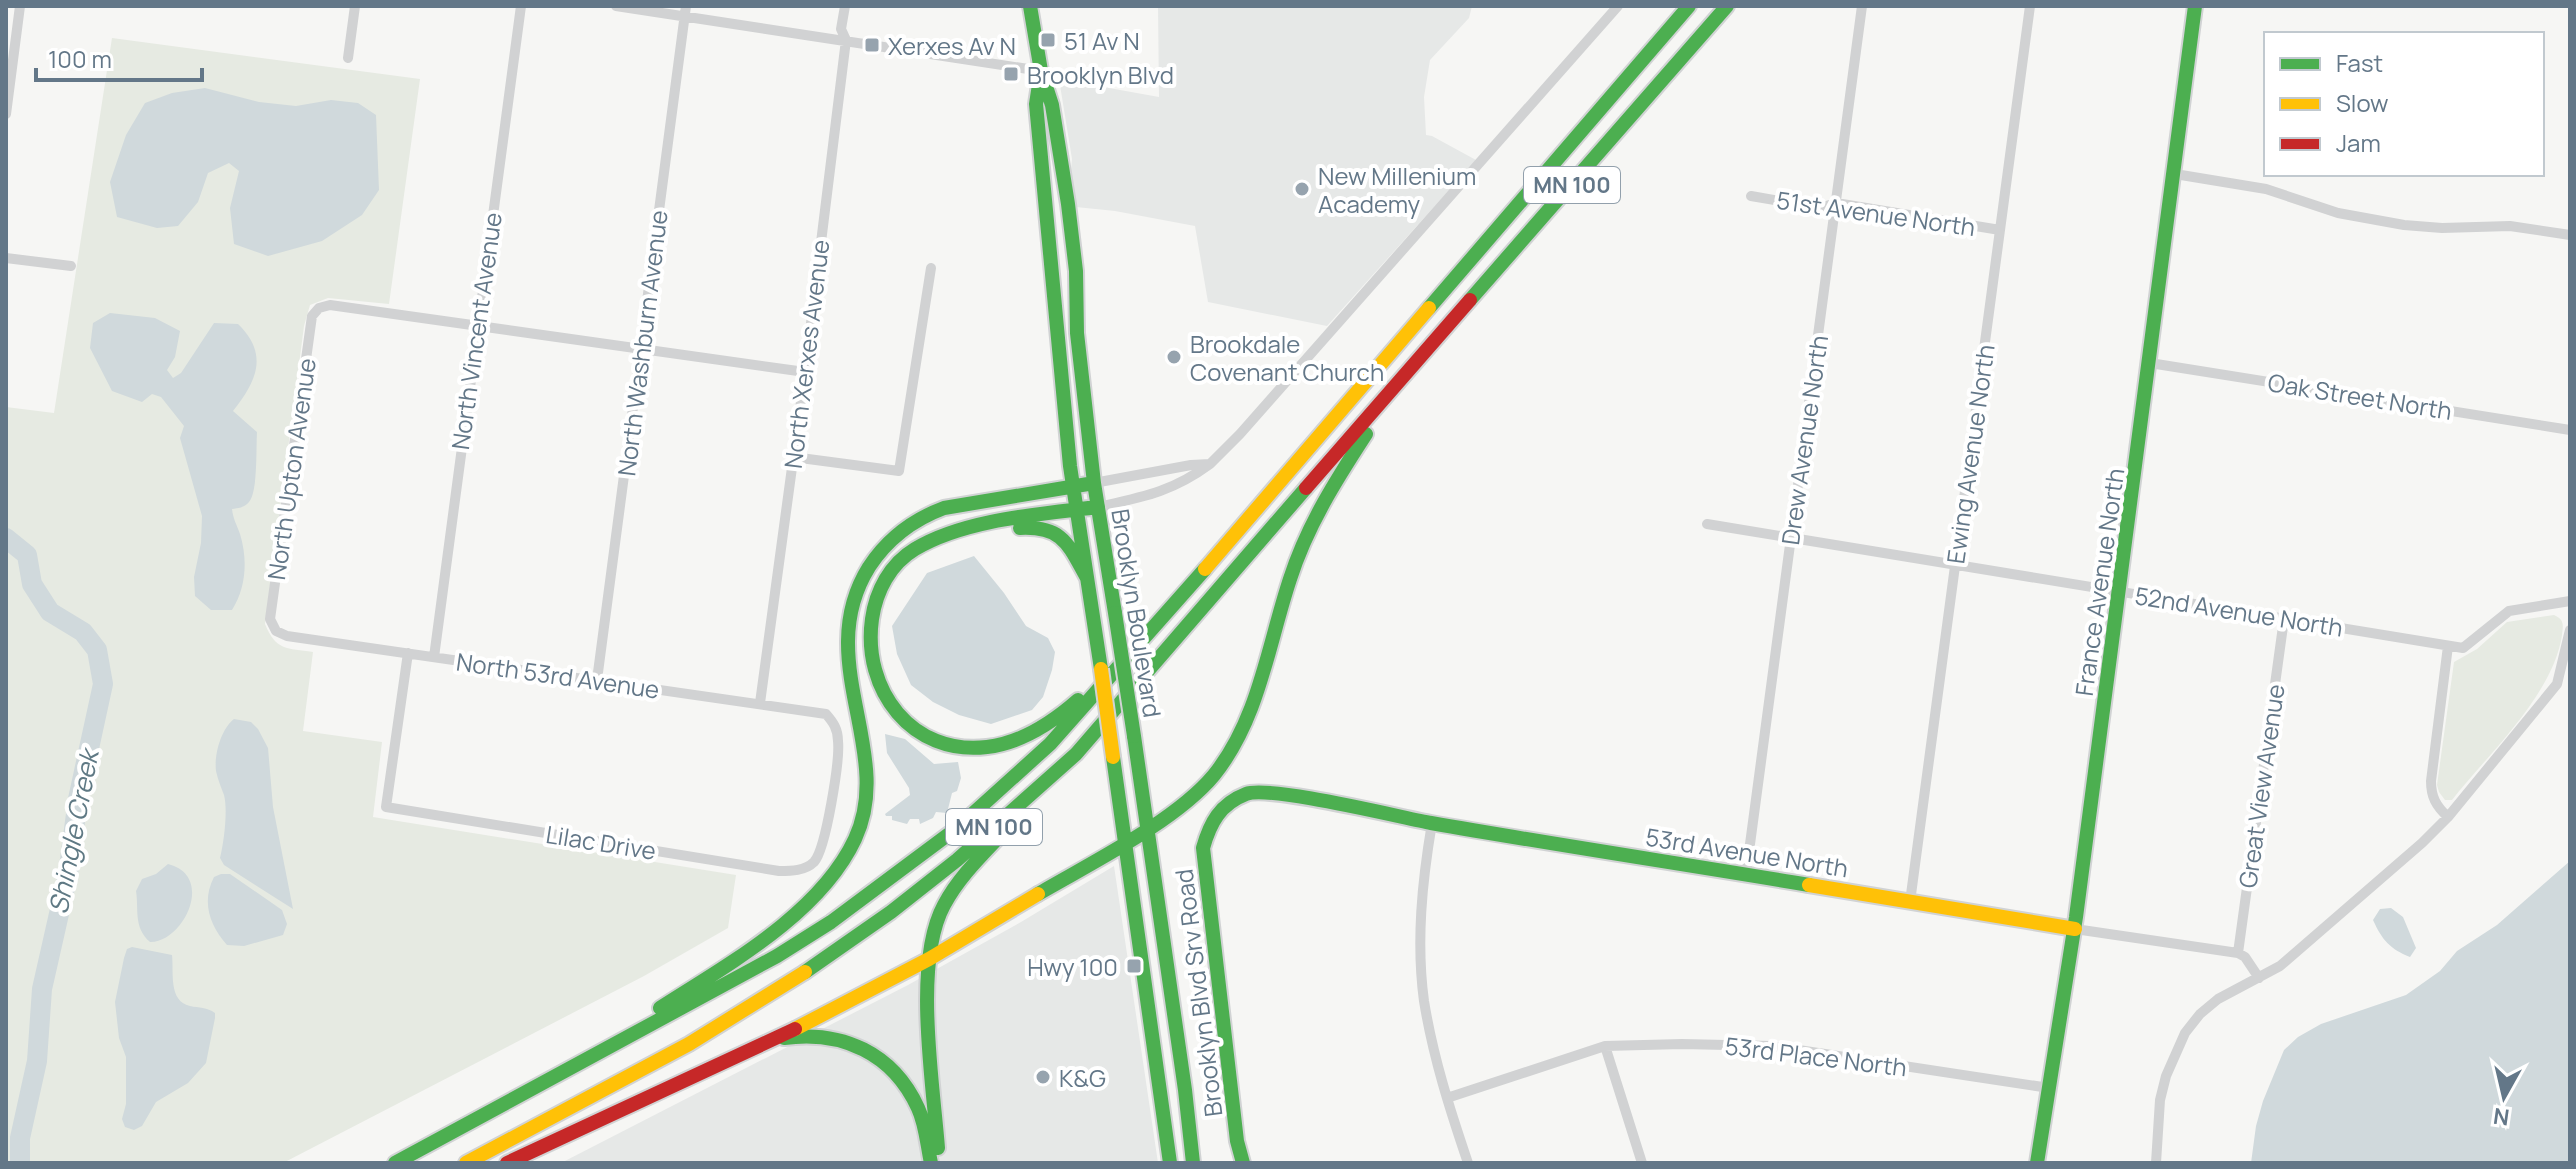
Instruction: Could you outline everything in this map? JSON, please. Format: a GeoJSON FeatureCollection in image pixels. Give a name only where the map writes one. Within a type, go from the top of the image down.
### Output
{"type":"FeatureCollection","features":[{"type":"Feature","properties":{"kind":"main road","name":"Brooklyn Boulevard"},"geometry":{"type":"LineString","coordinates":[[1030,6],[1041,71],[1052,105],[1068,204],[1076,271],[1077,333],[1094,483],[1148,829],[1193,1163]]}},
{"type":"Feature","properties":{"kind":"main road","name":"MN 100"},"geometry":{"type":"LineString","coordinates":[[395,1163],[742,977],[831,922],[957,828],[1050,744],[1148,636],[1689,6]]}},
{"type":"Feature","properties":{"kind":"main road","name":"MN 100"},"geometry":{"type":"LineString","coordinates":[[466,1163],[689,1044],[815,966],[957,860],[1076,754],[1727,6]]}},
{"type":"Feature","properties":{"kind":"main road","name":"France Avenue North"},"geometry":{"type":"LineString","coordinates":[[2037,1163],[2075,929],[2195,6]]}},
{"type":"Feature","properties":{"kind":"main road","name":"Brooklyn Boulevard"},"geometry":{"type":"LineString","coordinates":[[1041,71],[1036,104],[1072,486],[1123,843],[1161,1078],[1170,1163]]}},
{"type":"Feature","properties":{"kind":"main road"},"geometry":{"type":"LineString","coordinates":[[507,1163],[765,1042],[929,959],[1148,829],[1204,786],[1240,737],[1253,705],[1304,540],[1338,477],[1416,363]]}},
{"type":"Feature","properties":{"kind":"main road"},"geometry":{"type":"LineString","coordinates":[[563,1072],[765,938],[814,893],[850,847],[866,801],[866,781],[849,671],[847,634],[860,584],[882,550],[913,523],[942,508],[1094,483]]}},
{"type":"Feature","properties":{"kind":"main road"},"geometry":{"type":"LineString","coordinates":[[1098,507],[983,526],[934,540],[903,557],[880,588],[871,617],[869,643],[873,669],[887,703],[909,725],[932,740],[960,747],[986,747],[1030,733],[1075,703],[1148,636]]}},
{"type":"Feature","properties":{"kind":"main road"},"geometry":{"type":"LineString","coordinates":[[934,540],[1048,527],[1066,542],[1087,578]]}},
{"type":"Feature","properties":{"kind":"main road"},"geometry":{"type":"LineString","coordinates":[[938,1156],[927,998],[935,925],[962,877],[1076,754]]}},
{"type":"Feature","properties":{"kind":"main road","name":"53rd Avenue North"},"geometry":{"type":"LineString","coordinates":[[1221,809],[1248,793],[1275,793],[1432,823],[2075,929]]}},
{"type":"Feature","properties":{"kind":"main road","name":"Brooklyn Blvd Srv Road"},"geometry":{"type":"LineString","coordinates":[[1221,809],[1209,826],[1203,848],[1236,1129],[1243,1163]]}},
{"type":"Feature","properties":{"kind":"main road"},"geometry":{"type":"LineString","coordinates":[[765,1042],[800,1035],[823,1036],[867,1048],[898,1075],[912,1096],[919,1111],[931,1163]]}},
{"type":"Feature","properties":{"kind":"street"},"geometry":{"type":"LineString","coordinates":[[6,114],[20,6]]}},
{"type":"Feature","properties":{"kind":"street"},"geometry":{"type":"LineString","coordinates":[[348,58],[355,6]]}},
{"type":"Feature","properties":{"kind":"street","name":"North Vincent Avenue"},"geometry":{"type":"LineString","coordinates":[[434,657],[476,324],[521,6]]}},
{"type":"Feature","properties":{"kind":"street"},"geometry":{"type":"LineString","coordinates":[[616,6],[685,11],[1041,71]]}},
{"type":"Feature","properties":{"kind":"street","name":"North Xerxes Avenue"},"geometry":{"type":"LineString","coordinates":[[760,703],[846,40],[841,29],[845,6]]}},
{"type":"Feature","properties":{"kind":"street"},"geometry":{"type":"LineString","coordinates":[[1098,507],[1154,495],[1189,480],[1210,464],[1240,434],[1618,6]]}},
{"type":"Feature","properties":{"kind":"street","name":"Drew Avenue North"},"geometry":{"type":"LineString","coordinates":[[1746,874],[1862,6]]}},
{"type":"Feature","properties":{"kind":"street","name":"Ewing Avenue North"},"geometry":{"type":"LineString","coordinates":[[1910,902],[2030,6]]}},
{"type":"Feature","properties":{"kind":"street","name":"North Washburn Avenue"},"geometry":{"type":"LineString","coordinates":[[597,680],[685,11]]}},
{"type":"Feature","properties":{"kind":"street"},"geometry":{"type":"LineString","coordinates":[[2175,174],[2266,189],[2338,213],[2404,225],[2442,228],[2510,226],[2570,235]]}},
{"type":"Feature","properties":{"kind":"street","name":"51st Avenue North"},"geometry":{"type":"LineString","coordinates":[[1751,196],[1820,208],[1836,203],[2000,230]]}},
{"type":"Feature","properties":{"kind":"street"},"geometry":{"type":"LineString","coordinates":[[6,258],[71,266]]}},
{"type":"Feature","properties":{"kind":"street"},"geometry":{"type":"LineString","coordinates":[[793,457],[899,471],[931,268]]}},
{"type":"Feature","properties":{"kind":"street","name":"North Upton Avenue"},"geometry":{"type":"LineString","coordinates":[[276,631],[270,619],[312,316],[319,308],[330,305],[476,324]]}},
{"type":"Feature","properties":{"kind":"street"},"geometry":{"type":"LineString","coordinates":[[476,324],[805,372]]}},
{"type":"Feature","properties":{"kind":"street","name":"Oak Street North"},"geometry":{"type":"LineString","coordinates":[[2150,363],[2570,430]]}},
{"type":"Feature","properties":{"kind":"street"},"geometry":{"type":"LineString","coordinates":[[1094,483],[1210,464]]}},
{"type":"Feature","properties":{"kind":"street","name":"52nd Avenue North"},"geometry":{"type":"LineString","coordinates":[[1707,524],[2448,646]]}},
{"type":"Feature","properties":{"kind":"street"},"geometry":{"type":"LineString","coordinates":[[2448,817],[2431,794],[2431,781],[2448,646],[2463,648],[2509,611],[2570,601]]}},
{"type":"Feature","properties":{"kind":"street","name":"Great View Avenue"},"geometry":{"type":"LineString","coordinates":[[2238,953],[2284,619]]}},
{"type":"Feature","properties":{"kind":"street"},"geometry":{"type":"LineString","coordinates":[[2156,1163],[2160,1100],[2166,1076],[2185,1033],[2200,1014],[2218,999],[2280,966],[2448,817],[2557,684],[2570,630]]}},
{"type":"Feature","properties":{"kind":"street","name":"North 53rd Avenue"},"geometry":{"type":"LineString","coordinates":[[276,631],[287,636],[826,714],[836,725],[839,743],[825,839],[814,862]]}},
{"type":"Feature","properties":{"kind":"street","name":"Lilac Drive"},"geometry":{"type":"LineString","coordinates":[[408,653],[386,807],[779,871],[796,871],[814,862]]}},
{"type":"Feature","properties":{"kind":"street"},"geometry":{"type":"LineString","coordinates":[[1432,823],[1421,899],[1420,949],[1426,1012],[1433,1049],[1468,1163]]}},
{"type":"Feature","properties":{"kind":"street","name":"53rd Avenue North"},"geometry":{"type":"LineString","coordinates":[[2075,929],[2238,953]]}},
{"type":"Feature","properties":{"kind":"street"},"geometry":{"type":"LineString","coordinates":[[2238,953],[2245,957],[2259,978]]}},
{"type":"Feature","properties":{"kind":"street"},"geometry":{"type":"LineString","coordinates":[[1605,1046],[1642,1163]]}},
{"type":"Feature","properties":{"kind":"street","name":"53rd Place North"},"geometry":{"type":"LineString","coordinates":[[1447,1098],[1605,1046],[1772,1046],[2049,1088]]}},
{"type":"Feature","properties":{"kind":"shaded area"},"geometry":{"type":"Polygon","coordinates":[[[1158,6],[1472,6],[1469,18],[1430,60],[1424,97],[1426,135],[1476,160],[1327,326],[1208,302],[1195,226],[1076,207],[1059,79],[1159,97],[1158,6]]]}},
{"type":"Feature","properties":{"kind":"shaded area"},"geometry":{"type":"Polygon","coordinates":[[[112,38],[420,79],[389,304],[328,298],[310,305],[304,326],[265,624],[273,639],[283,647],[313,652],[303,731],[382,742],[373,817],[736,875],[728,928],[644,976],[283,1163],[6,1163],[6,407],[54,413],[112,38]]]}},
{"type":"Feature","properties":{"kind":"shaded area"},"geometry":{"type":"Polygon","coordinates":[[[205,88],[259,102],[296,106],[331,100],[358,103],[376,115],[379,190],[362,215],[322,241],[268,256],[234,244],[230,208],[239,171],[229,163],[208,173],[198,202],[178,226],[157,228],[117,217],[110,182],[126,135],[145,103],[172,93],[205,88]]]}},
{"type":"Feature","properties":{"kind":"shaded area"},"geometry":{"type":"Polygon","coordinates":[[[110,313],[155,318],[180,331],[175,357],[167,370],[173,378],[181,373],[214,323],[238,324],[254,346],[256,368],[253,378],[233,411],[257,432],[252,497],[245,505],[232,509],[243,544],[245,564],[243,583],[232,610],[211,610],[195,596],[194,577],[201,543],[202,516],[180,438],[184,426],[161,397],[152,394],[142,402],[112,391],[90,348],[93,323],[110,313]]]}},
{"type":"Feature","properties":{"kind":"shaded area"},"geometry":{"type":"Polygon","coordinates":[[[974,556],[1026,626],[1048,638],[1055,652],[1043,697],[1032,710],[991,724],[959,715],[933,702],[911,685],[897,654],[892,626],[927,573],[974,556]]]}},
{"type":"Feature","properties":{"kind":"shaded area"},"geometry":{"type":"Polygon","coordinates":[[[2554,615],[2562,621],[2562,635],[2546,679],[2501,743],[2452,800],[2445,800],[2437,785],[2454,662],[2477,649],[2507,622],[2554,615]]]}},
{"type":"Feature","properties":{"kind":"shaded area"},"geometry":{"type":"Polygon","coordinates":[[[234,719],[251,722],[268,748],[273,807],[293,909],[224,865],[220,858],[226,809],[216,771],[216,758],[222,736],[234,719]]]}},
{"type":"Feature","properties":{"kind":"shaded area"},"geometry":{"type":"Polygon","coordinates":[[[885,734],[905,739],[934,764],[958,762],[961,778],[957,791],[952,793],[947,813],[936,812],[933,818],[920,824],[919,819],[910,819],[907,824],[886,816],[910,795],[909,788],[887,753],[885,734]]]}},
{"type":"Feature","properties":{"kind":"shaded area"},"geometry":{"type":"Polygon","coordinates":[[[2570,861],[2570,1163],[2251,1163],[2263,1101],[2284,1050],[2298,1037],[2321,1024],[2406,995],[2440,971],[2457,951],[2497,925],[2570,861]]]}},
{"type":"Feature","properties":{"kind":"shaded area"},"geometry":{"type":"Polygon","coordinates":[[[168,864],[182,871],[190,881],[192,894],[189,908],[173,932],[150,942],[139,924],[136,891],[142,879],[156,874],[168,864]]]}},
{"type":"Feature","properties":{"kind":"shaded area"},"geometry":{"type":"Polygon","coordinates":[[[1114,866],[1158,1163],[561,1163],[908,985],[1114,866]]]}},
{"type":"Feature","properties":{"kind":"shaded area"},"geometry":{"type":"Polygon","coordinates":[[[230,874],[282,910],[287,924],[283,935],[244,946],[227,945],[212,922],[208,904],[210,886],[214,877],[230,874]]]}},
{"type":"Feature","properties":{"kind":"shaded area"},"geometry":{"type":"Polygon","coordinates":[[[2391,908],[2403,917],[2416,948],[2410,957],[2387,943],[2373,920],[2380,909],[2391,908]]]}},
{"type":"Feature","properties":{"kind":"shaded area"},"geometry":{"type":"Polygon","coordinates":[[[132,947],[172,955],[178,998],[190,1006],[215,1013],[206,1063],[188,1083],[156,1102],[142,1126],[134,1130],[125,1127],[122,1119],[126,1104],[126,1057],[119,1038],[115,1002],[124,958],[127,949],[132,947]]]}},
{"type":"Feature","properties":{"kind":"waterway","name":"Shingle Creek"},"geometry":{"type":"LineString","coordinates":[[6,538],[27,555],[32,584],[50,612],[83,632],[97,650],[103,684],[78,799],[68,874],[42,989],[37,1061],[20,1138],[20,1163]]}},
{"type":"Feature","properties":{"kind":"traffic: fast"},"geometry":{"type":"LineString","coordinates":[[1030,6],[1041,71],[1052,105],[1068,204],[1076,271],[1077,333],[1094,483],[1115,613]]}},
{"type":"Feature","properties":{"kind":"traffic: fast"},"geometry":{"type":"LineString","coordinates":[[1429,308],[1689,6]]}},
{"type":"Feature","properties":{"kind":"traffic: fast"},"geometry":{"type":"LineString","coordinates":[[1470,300],[1727,6]]}},
{"type":"Feature","properties":{"kind":"traffic: fast"},"geometry":{"type":"LineString","coordinates":[[2037,1163],[2076,917],[2195,6]]}},
{"type":"Feature","properties":{"kind":"traffic: fast"},"geometry":{"type":"LineString","coordinates":[[1040,78],[1036,104],[1070,466],[1101,669]]}},
{"type":"Feature","properties":{"kind":"traffic: fast"},"geometry":{"type":"LineString","coordinates":[[1038,894],[1156,825],[1198,792],[1214,775],[1242,730],[1252,706],[1290,579],[1305,540],[1333,486],[1366,434]]}},
{"type":"Feature","properties":{"kind":"traffic: fast"},"geometry":{"type":"LineString","coordinates":[[660,1008],[770,936],[796,914],[839,866],[855,839],[865,806],[866,773],[850,671],[848,636],[853,602],[869,567],[884,547],[921,518],[944,508],[1094,483]]}},
{"type":"Feature","properties":{"kind":"traffic: fast"},"geometry":{"type":"LineString","coordinates":[[805,972],[891,912],[957,860],[1076,754],[1306,488]]}},
{"type":"Feature","properties":{"kind":"traffic: fast"},"geometry":{"type":"LineString","coordinates":[[1078,700],[1036,730],[1000,745],[960,747],[936,741],[915,729],[898,713],[884,693],[875,670],[871,645],[872,619],[877,598],[891,570],[906,555],[935,539],[1004,519],[1098,507]]}},
{"type":"Feature","properties":{"kind":"traffic: fast"},"geometry":{"type":"LineString","coordinates":[[1020,528],[1046,530],[1055,534],[1069,547],[1087,578]]}},
{"type":"Feature","properties":{"kind":"traffic: fast"},"geometry":{"type":"LineString","coordinates":[[395,1163],[777,956],[831,922],[957,828],[1050,744],[1205,569]]}},
{"type":"Feature","properties":{"kind":"traffic: fast"},"geometry":{"type":"LineString","coordinates":[[1115,613],[1134,736]]}},
{"type":"Feature","properties":{"kind":"traffic: fast"},"geometry":{"type":"LineString","coordinates":[[1134,736],[1193,1163]]}},
{"type":"Feature","properties":{"kind":"traffic: fast"},"geometry":{"type":"LineString","coordinates":[[1113,757],[1170,1163]]}},
{"type":"Feature","properties":{"kind":"traffic: fast"},"geometry":{"type":"LineString","coordinates":[[1243,1163],[1237,1141],[1203,848],[1217,815],[1237,798],[1259,792],[1280,794],[1431,823],[1809,885]]}},
{"type":"Feature","properties":{"kind":"traffic: fast"},"geometry":{"type":"LineString","coordinates":[[938,1148],[928,1024],[929,958],[944,905],[969,870],[998,838]]}},
{"type":"Feature","properties":{"kind":"traffic: fast"},"geometry":{"type":"LineString","coordinates":[[784,1038],[805,1036],[845,1042],[880,1060],[895,1073],[918,1108],[931,1163]]}},
{"type":"Feature","properties":{"kind":"traffic: slow"},"geometry":{"type":"LineString","coordinates":[[1205,569],[1429,308]]}},
{"type":"Feature","properties":{"kind":"traffic: slow"},"geometry":{"type":"LineString","coordinates":[[1101,669],[1113,757]]}},
{"type":"Feature","properties":{"kind":"traffic: slow"},"geometry":{"type":"LineString","coordinates":[[1809,885],[2075,929]]}},
{"type":"Feature","properties":{"kind":"traffic: slow"},"geometry":{"type":"LineString","coordinates":[[795,1029],[929,959],[1038,894]]}},
{"type":"Feature","properties":{"kind":"traffic: slow"},"geometry":{"type":"LineString","coordinates":[[466,1163],[689,1044],[805,972]]}},
{"type":"Feature","properties":{"kind":"traffic: jam"},"geometry":{"type":"LineString","coordinates":[[1306,488],[1470,300]]}},
{"type":"Feature","properties":{"kind":"traffic: jam"},"geometry":{"type":"LineString","coordinates":[[507,1163],[795,1029]]}},
{"type":"Feature","properties":{"kind":"place","name":"51 Av N"},"geometry":{"type":"Point","coordinates":[1048,40]}},
{"type":"Feature","properties":{"kind":"place","name":"Xerxes Av N"},"geometry":{"type":"Point","coordinates":[872,45]}},
{"type":"Feature","properties":{"kind":"place","name":"Brooklyn Blvd"},"geometry":{"type":"Point","coordinates":[1011,74]}},
{"type":"Feature","properties":{"kind":"place","name":"New Millenium Academy"},"geometry":{"type":"Point","coordinates":[1302,189]}},
{"type":"Feature","properties":{"kind":"place","name":"Brookdale Covenant Church"},"geometry":{"type":"Point","coordinates":[1174,357]}},
{"type":"Feature","properties":{"kind":"place","name":"Hwy 100"},"geometry":{"type":"Point","coordinates":[1134,966]}},
{"type":"Feature","properties":{"kind":"place","name":"K&G"},"geometry":{"type":"Point","coordinates":[1043,1077]}}]}
